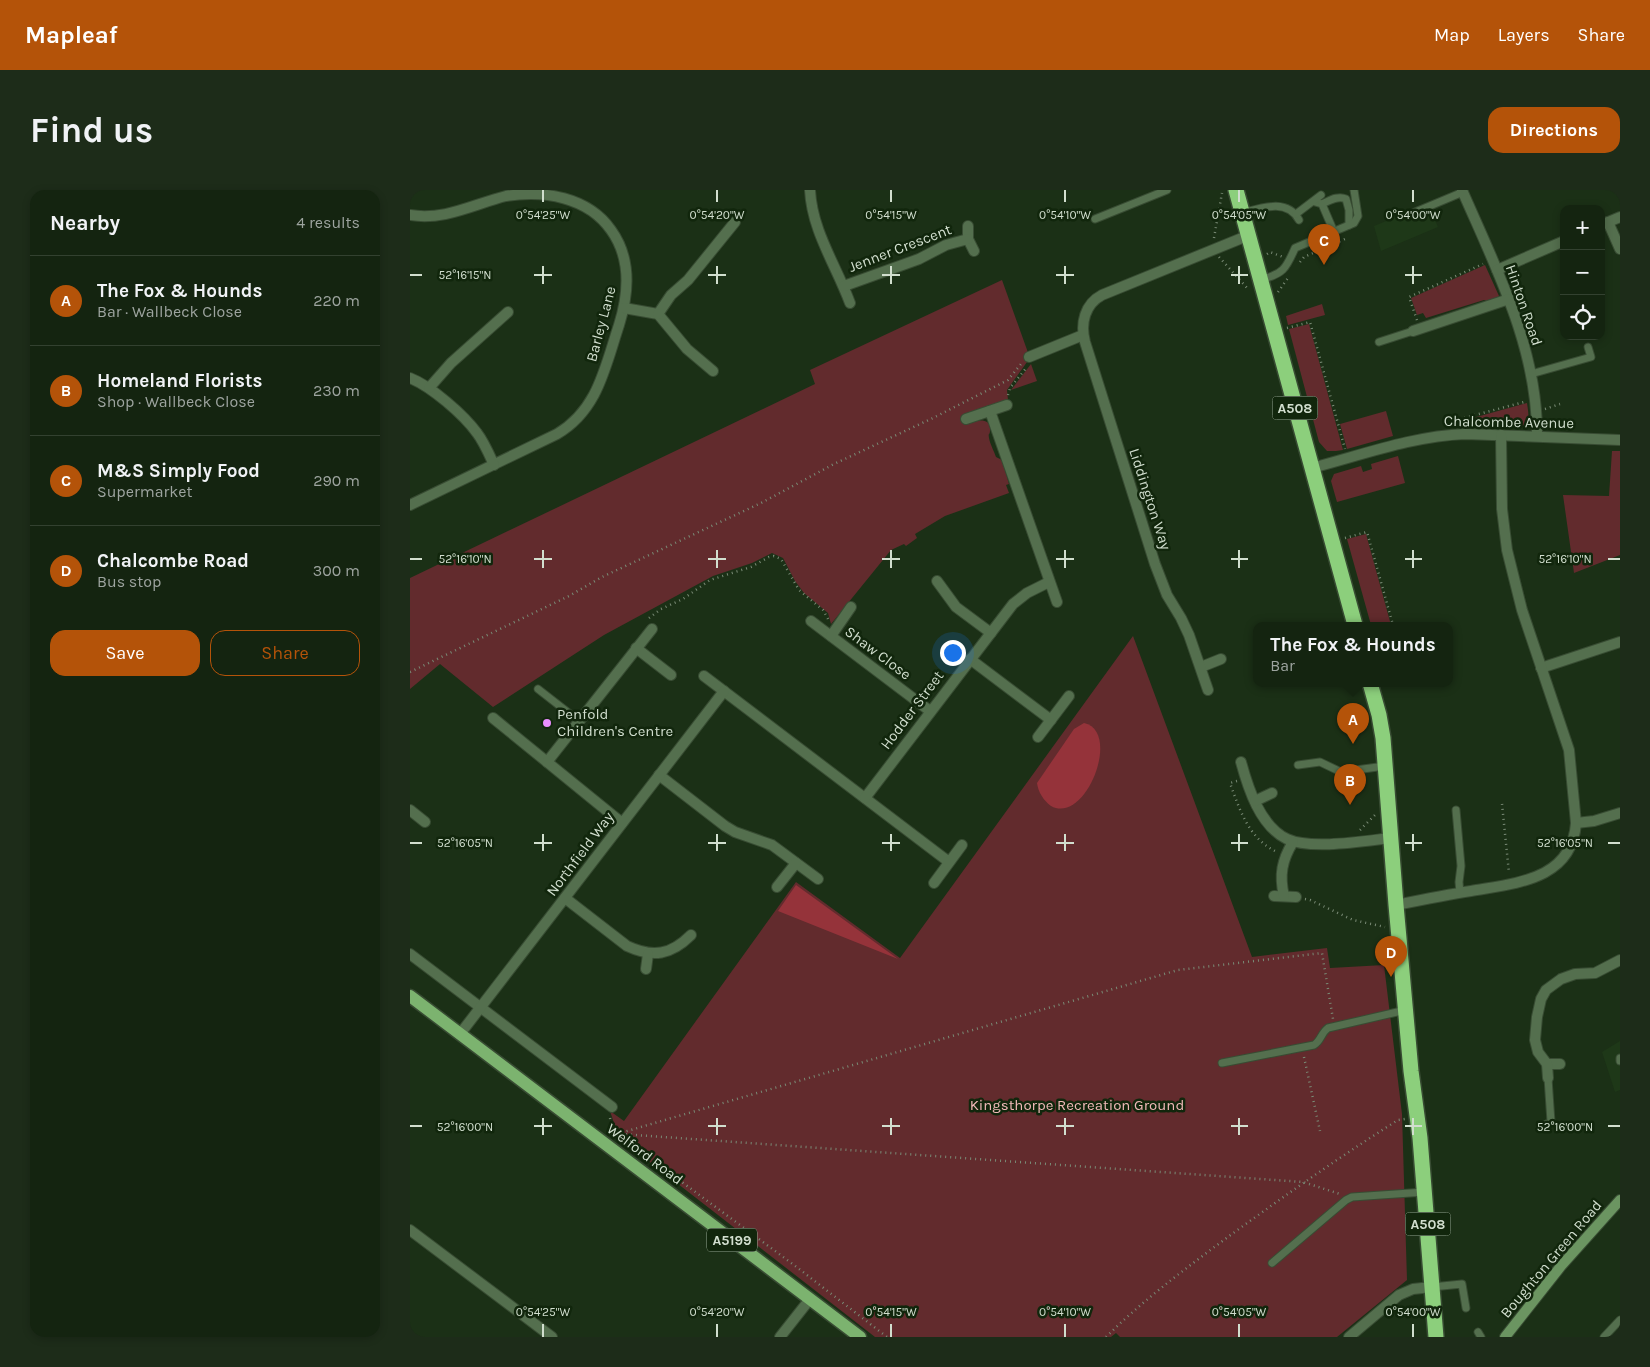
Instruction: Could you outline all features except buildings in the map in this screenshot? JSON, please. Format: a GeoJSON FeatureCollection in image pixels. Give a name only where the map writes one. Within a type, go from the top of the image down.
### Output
{"type":"FeatureCollection","features":[{"type":"Feature","properties":{"kind":"highway","name":"A508"},"geometry":{"type":"LineString","coordinates":[[1229,191],[1242,214],[1254,285],[1312,468],[1354,622]]}},
{"type":"Feature","properties":{"kind":"highway","name":"A508"},"geometry":{"type":"LineString","coordinates":[[1371,687],[1382,727],[1410,1062],[1418,1117],[1425,1192],[1436,1337]]}},
{"type":"Feature","properties":{"kind":"main road","name":"Welford Road"},"geometry":{"type":"LineString","coordinates":[[410,996],[860,1337]]}},
{"type":"Feature","properties":{"kind":"street","name":"Jenner Crescent"},"geometry":{"type":"LineString","coordinates":[[810,190],[814,220],[850,303]]}},
{"type":"Feature","properties":{"kind":"street","name":"Hinton Road"},"geometry":{"type":"LineString","coordinates":[[1462,191],[1509,299],[1531,374],[1536,399],[1537,436]]}},
{"type":"Feature","properties":{"kind":"street","name":"Barley Lane"},"geometry":{"type":"LineString","coordinates":[[410,215],[431,216],[453,213],[504,193],[530,192],[557,195],[583,204],[603,220],[620,245],[624,258],[627,285],[624,308],[600,384],[586,410],[576,422],[558,434],[410,505]]}},
{"type":"Feature","properties":{"kind":"street"},"geometry":{"type":"LineString","coordinates":[[1620,217],[1605,223],[1620,249]]}},
{"type":"Feature","properties":{"kind":"street"},"geometry":{"type":"LineString","coordinates":[[658,314],[670,294],[688,280],[735,222]]}},
{"type":"Feature","properties":{"kind":"street","name":"Jenner Crescent"},"geometry":{"type":"LineString","coordinates":[[968,226],[968,239],[974,251]]}},
{"type":"Feature","properties":{"kind":"street","name":"Liddington Way"},"geometry":{"type":"LineString","coordinates":[[1208,690],[1189,634],[1167,595],[1152,557],[1083,335],[1085,315],[1090,304],[1098,297],[1247,236]]}},
{"type":"Feature","properties":{"kind":"street","name":"Jenner Crescent"},"geometry":{"type":"LineString","coordinates":[[844,286],[919,259],[946,245],[968,239]]}},
{"type":"Feature","properties":{"kind":"street"},"geometry":{"type":"LineString","coordinates":[[1497,270],[1560,243]]}},
{"type":"Feature","properties":{"kind":"street"},"geometry":{"type":"LineString","coordinates":[[1416,329],[1509,299]]}},
{"type":"Feature","properties":{"kind":"street"},"geometry":{"type":"LineString","coordinates":[[624,308],[658,314],[687,349],[713,371]]}},
{"type":"Feature","properties":{"kind":"street"},"geometry":{"type":"LineString","coordinates":[[429,388],[451,363],[508,312]]}},
{"type":"Feature","properties":{"kind":"street"},"geometry":{"type":"LineString","coordinates":[[1030,360],[1083,335]]}},
{"type":"Feature","properties":{"kind":"street"},"geometry":{"type":"LineString","coordinates":[[410,378],[429,388],[470,423],[479,435],[494,464]]}},
{"type":"Feature","properties":{"kind":"street"},"geometry":{"type":"LineString","coordinates":[[966,419],[1007,405]]}},
{"type":"Feature","properties":{"kind":"street"},"geometry":{"type":"LineString","coordinates":[[990,411],[1056,602]]}},
{"type":"Feature","properties":{"kind":"street","name":"Chalcombe Avenue"},"geometry":{"type":"LineString","coordinates":[[1312,468],[1427,438],[1465,434],[1620,440]]}},
{"type":"Feature","properties":{"kind":"street"},"geometry":{"type":"LineString","coordinates":[[1396,905],[1510,884],[1536,877],[1563,859],[1573,842],[1576,823],[1568,750],[1522,610],[1508,550],[1502,509],[1502,435]]}},
{"type":"Feature","properties":{"kind":"street"},"geometry":{"type":"LineString","coordinates":[[937,581],[956,607],[991,633]]}},
{"type":"Feature","properties":{"kind":"street","name":"Hodder Street"},"geometry":{"type":"LineString","coordinates":[[865,798],[1013,604],[1035,588],[1049,582]]}},
{"type":"Feature","properties":{"kind":"street","name":"Shaw Close"},"geometry":{"type":"LineString","coordinates":[[831,636],[851,607]]}},
{"type":"Feature","properties":{"kind":"street","name":"Shaw Close"},"geometry":{"type":"LineString","coordinates":[[811,622],[930,711]]}},
{"type":"Feature","properties":{"kind":"street"},"geometry":{"type":"LineString","coordinates":[[547,762],[652,629]]}},
{"type":"Feature","properties":{"kind":"street"},"geometry":{"type":"LineString","coordinates":[[1541,668],[1620,642]]}},
{"type":"Feature","properties":{"kind":"street"},"geometry":{"type":"LineString","coordinates":[[636,648],[670,675]]}},
{"type":"Feature","properties":{"kind":"street"},"geometry":{"type":"LineString","coordinates":[[970,659],[1051,720]]}},
{"type":"Feature","properties":{"kind":"street"},"geometry":{"type":"LineString","coordinates":[[1201,667],[1221,659]]}},
{"type":"Feature","properties":{"kind":"street"},"geometry":{"type":"LineString","coordinates":[[704,676],[950,862]]}},
{"type":"Feature","properties":{"kind":"street","name":"Northfield Way"},"geometry":{"type":"LineString","coordinates":[[460,1034],[724,691]]}},
{"type":"Feature","properties":{"kind":"street"},"geometry":{"type":"LineString","coordinates":[[1038,737],[1069,696]]}},
{"type":"Feature","properties":{"kind":"street"},"geometry":{"type":"LineString","coordinates":[[493,718],[622,823]]}},
{"type":"Feature","properties":{"kind":"street"},"geometry":{"type":"LineString","coordinates":[[1241,762],[1255,801],[1270,825],[1286,838],[1294,842],[1311,844],[1391,838]]}},
{"type":"Feature","properties":{"kind":"street"},"geometry":{"type":"LineString","coordinates":[[659,775],[725,826],[744,836],[772,845],[818,879]]}},
{"type":"Feature","properties":{"kind":"street"},"geometry":{"type":"LineString","coordinates":[[1255,801],[1272,793]]}},
{"type":"Feature","properties":{"kind":"street"},"geometry":{"type":"LineString","coordinates":[[411,813],[426,822]]}},
{"type":"Feature","properties":{"kind":"street"},"geometry":{"type":"LineString","coordinates":[[1576,823],[1594,821],[1620,813]]}},
{"type":"Feature","properties":{"kind":"street"},"geometry":{"type":"LineString","coordinates":[[1294,842],[1287,852],[1281,869],[1282,887],[1279,896],[1296,897]]}},
{"type":"Feature","properties":{"kind":"street"},"geometry":{"type":"LineString","coordinates":[[934,883],[962,845]]}},
{"type":"Feature","properties":{"kind":"street"},"geometry":{"type":"LineString","coordinates":[[777,887],[796,863]]}},
{"type":"Feature","properties":{"kind":"street"},"geometry":{"type":"LineString","coordinates":[[565,898],[627,946],[638,952],[658,954],[668,951],[678,946],[691,934]]}},
{"type":"Feature","properties":{"kind":"street","name":"Welford Road"},"geometry":{"type":"LineString","coordinates":[[410,954],[612,1107]]}},
{"type":"Feature","properties":{"kind":"street"},"geometry":{"type":"LineString","coordinates":[[646,969],[648,954]]}},
{"type":"Feature","properties":{"kind":"street"},"geometry":{"type":"LineString","coordinates":[[1548,1078],[1547,1064],[1538,1052],[1535,1040],[1537,1017],[1541,999],[1546,990],[1561,979],[1576,974],[1595,973],[1620,960]]}},
{"type":"Feature","properties":{"kind":"street"},"geometry":{"type":"LineString","coordinates":[[1547,1064],[1560,1064]]}},
{"type":"Feature","properties":{"kind":"street","name":"Boughton Green Road"},"geometry":{"type":"LineString","coordinates":[[1505,1337],[1561,1266],[1620,1200]]}},
{"type":"Feature","properties":{"kind":"street"},"geometry":{"type":"LineString","coordinates":[[410,1230],[552,1337]]}},
{"type":"Feature","properties":{"kind":"street"},"geometry":{"type":"LineString","coordinates":[[1348,1337],[1399,1295],[1414,1289],[1432,1287]]}},
{"type":"Feature","properties":{"kind":"street"},"geometry":{"type":"LineString","coordinates":[[780,1337],[810,1299]]}},
{"type":"Feature","properties":{"kind":"lane"},"geometry":{"type":"LineString","coordinates":[[1095,219],[1168,190]]}},
{"type":"Feature","properties":{"kind":"lane"},"geometry":{"type":"LineString","coordinates":[[1254,285],[1276,276],[1284,269],[1295,248],[1307,239],[1334,232],[1354,223],[1358,216],[1354,190]]}},
{"type":"Feature","properties":{"kind":"lane"},"geometry":{"type":"LineString","coordinates":[[1413,213],[1462,191]]}},
{"type":"Feature","properties":{"kind":"lane"},"geometry":{"type":"LineString","coordinates":[[1318,203],[1322,195]]}},
{"type":"Feature","properties":{"kind":"lane"},"geometry":{"type":"LineString","coordinates":[[1242,214],[1265,208],[1286,207],[1297,217],[1318,203],[1341,197],[1346,199],[1349,210],[1349,225]]}},
{"type":"Feature","properties":{"kind":"lane"},"geometry":{"type":"LineString","coordinates":[[1318,203],[1334,232]]}},
{"type":"Feature","properties":{"kind":"lane"},"geometry":{"type":"LineString","coordinates":[[1380,342],[1416,329]]}},
{"type":"Feature","properties":{"kind":"lane"},"geometry":{"type":"LineString","coordinates":[[1531,374],[1591,357],[1588,347]]}},
{"type":"Feature","properties":{"kind":"lane"},"geometry":{"type":"LineString","coordinates":[[538,689],[579,721]]}},
{"type":"Feature","properties":{"kind":"lane"},"geometry":{"type":"LineString","coordinates":[[1298,765],[1320,762],[1340,772],[1385,766]]}},
{"type":"Feature","properties":{"kind":"lane"},"geometry":{"type":"LineString","coordinates":[[1456,810],[1461,866],[1460,893]]}},
{"type":"Feature","properties":{"kind":"lane"},"geometry":{"type":"LineString","coordinates":[[1222,1063],[1318,1043],[1325,1030],[1406,1010]]}},
{"type":"Feature","properties":{"kind":"lane"},"geometry":{"type":"LineString","coordinates":[[1540,1127],[1550,1122],[1548,1078]]}},
{"type":"Feature","properties":{"kind":"lane"},"geometry":{"type":"LineString","coordinates":[[1272,1262],[1352,1197],[1425,1192]]}},
{"type":"Feature","properties":{"kind":"lane"},"geometry":{"type":"LineString","coordinates":[[1432,1287],[1462,1284],[1466,1308]]}},
{"type":"Feature","properties":{"kind":"lane"},"geometry":{"type":"LineString","coordinates":[[1604,1337],[1620,1320]]}},
{"type":"Feature","properties":{"kind":"path"},"geometry":{"type":"LineString","coordinates":[[1214,242],[1229,191]]}},
{"type":"Feature","properties":{"kind":"path"},"geometry":{"type":"LineString","coordinates":[[1304,262],[1298,263],[1304,257],[1345,239]]}},
{"type":"Feature","properties":{"kind":"path"},"geometry":{"type":"LineString","coordinates":[[1270,252],[1284,257]]}},
{"type":"Feature","properties":{"kind":"path"},"geometry":{"type":"LineString","coordinates":[[1216,254],[1254,285]]}},
{"type":"Feature","properties":{"kind":"path"},"geometry":{"type":"LineString","coordinates":[[1416,329],[1409,297],[1492,260]]}},
{"type":"Feature","properties":{"kind":"path"},"geometry":{"type":"LineString","coordinates":[[1277,294],[1293,271]]}},
{"type":"Feature","properties":{"kind":"path"},"geometry":{"type":"LineString","coordinates":[[1286,328],[1310,322],[1346,452]]}},
{"type":"Feature","properties":{"kind":"path"},"geometry":{"type":"LineString","coordinates":[[1007,405],[1008,390],[1030,360]]}},
{"type":"Feature","properties":{"kind":"path"},"geometry":{"type":"LineString","coordinates":[[410,672],[569,596],[602,577],[761,503],[834,464],[933,418],[1004,382],[1011,377],[1022,363],[1030,360]]}},
{"type":"Feature","properties":{"kind":"path"},"geometry":{"type":"LineString","coordinates":[[1438,425],[1536,399]]}},
{"type":"Feature","properties":{"kind":"path"},"geometry":{"type":"LineString","coordinates":[[1537,412],[1560,404]]}},
{"type":"Feature","properties":{"kind":"path"},"geometry":{"type":"LineString","coordinates":[[1344,538],[1367,532],[1392,622]]}},
{"type":"Feature","properties":{"kind":"path"},"geometry":{"type":"LineString","coordinates":[[652,629],[647,622],[655,613],[683,599],[710,580],[751,567],[774,556],[781,559],[799,590],[826,614],[831,636]]}},
{"type":"Feature","properties":{"kind":"path"},"geometry":{"type":"LineString","coordinates":[[1502,804],[1510,884]]}},
{"type":"Feature","properties":{"kind":"path"},"geometry":{"type":"LineString","coordinates":[[1349,842],[1375,815]]}},
{"type":"Feature","properties":{"kind":"path"},"geometry":{"type":"LineString","coordinates":[[1296,897],[1310,900],[1353,920],[1385,927]]}},
{"type":"Feature","properties":{"kind":"path"},"geometry":{"type":"LineString","coordinates":[[617,1134],[1178,970],[1322,953],[1334,1027]]}},
{"type":"Feature","properties":{"kind":"path"},"geometry":{"type":"LineString","coordinates":[[1302,1047],[1320,1131]]}},
{"type":"Feature","properties":{"kind":"path"},"geometry":{"type":"LineString","coordinates":[[1106,1337],[1200,1258],[1303,1182],[1398,1120],[1418,1117]]}},
{"type":"Feature","properties":{"kind":"path"},"geometry":{"type":"LineString","coordinates":[[613,1131],[787,1259],[887,1337]]}},
{"type":"Feature","properties":{"kind":"path"},"geometry":{"type":"LineString","coordinates":[[617,1134],[1303,1182],[1352,1197]]}},
{"type":"Feature","properties":{"kind":"shaded area"},"geometry":{"type":"Polygon","coordinates":[[[1428,204],[1438,227],[1381,251],[1374,226],[1428,204]]]}},
{"type":"Feature","properties":{"kind":"shaded area"},"geometry":{"type":"Polygon","coordinates":[[[1084,723],[1095,730],[1100,742],[1095,775],[1087,790],[1076,802],[1064,808],[1051,806],[1042,796],[1037,783],[1074,729],[1084,723]]]}},
{"type":"Feature","properties":{"kind":"shaded area"},"geometry":{"type":"Polygon","coordinates":[[[796,885],[898,959],[778,911],[796,885]]]}},
{"type":"Feature","properties":{"kind":"shaded area"},"geometry":{"type":"Polygon","coordinates":[[[1620,1041],[1620,1090],[1615,1092],[1602,1052],[1620,1041]]]}},
{"type":"Feature","properties":{"kind":"green space"},"geometry":{"type":"Polygon","coordinates":[[[1485,265],[1499,296],[1497,299],[1491,302],[1484,300],[1426,318],[1423,313],[1417,315],[1411,298],[1485,265]]]}},
{"type":"Feature","properties":{"kind":"green space"},"geometry":{"type":"Polygon","coordinates":[[[1002,280],[1031,361],[1027,362],[1007,390],[1008,400],[961,416],[964,424],[984,421],[989,425],[990,440],[996,457],[1002,460],[1009,484],[1006,485],[1009,493],[945,516],[915,534],[917,538],[906,546],[904,544],[891,550],[831,624],[828,613],[804,593],[795,581],[783,558],[772,553],[752,563],[713,576],[604,635],[493,707],[440,664],[410,689],[410,578],[815,384],[810,370],[1002,280]]]}},
{"type":"Feature","properties":{"kind":"green space"},"geometry":{"type":"Polygon","coordinates":[[[1322,304],[1325,315],[1288,325],[1286,316],[1322,304]]]}},
{"type":"Feature","properties":{"kind":"green space"},"geometry":{"type":"Polygon","coordinates":[[[1309,324],[1343,450],[1327,451],[1319,442],[1289,329],[1309,324]]]}},
{"type":"Feature","properties":{"kind":"green space"},"geometry":{"type":"Polygon","coordinates":[[[1031,364],[1037,381],[1011,390],[1031,364]]]}},
{"type":"Feature","properties":{"kind":"green space"},"geometry":{"type":"Polygon","coordinates":[[[1527,403],[1528,419],[1523,426],[1451,424],[1527,403]]]}},
{"type":"Feature","properties":{"kind":"green space"},"geometry":{"type":"Polygon","coordinates":[[[1386,411],[1393,436],[1347,449],[1340,424],[1386,411]]]}},
{"type":"Feature","properties":{"kind":"green space"},"geometry":{"type":"Polygon","coordinates":[[[1612,451],[1620,451],[1620,555],[1574,573],[1563,495],[1609,496],[1612,451]]]}},
{"type":"Feature","properties":{"kind":"green space"},"geometry":{"type":"Polygon","coordinates":[[[1398,456],[1405,483],[1337,502],[1331,481],[1334,474],[1361,466],[1363,472],[1372,469],[1371,464],[1398,456]]]}},
{"type":"Feature","properties":{"kind":"green space"},"geometry":{"type":"Polygon","coordinates":[[[1366,534],[1390,622],[1370,622],[1347,539],[1366,534]]]}},
{"type":"Feature","properties":{"kind":"green space","name":"Kingsthorpe Recreation Ground"},"geometry":{"type":"Polygon","coordinates":[[[1133,636],[1252,957],[1327,948],[1330,968],[1384,965],[1402,1114],[1407,1280],[1337,1337],[1120,1337],[1116,1333],[1111,1337],[875,1337],[615,1135],[617,1132],[610,1111],[624,1121],[796,882],[900,958],[1133,636]]]}},
{"type":"Feature","properties":{"kind":"place","name":"M&S Simply Food"},"geometry":{"type":"Point","coordinates":[1324,265]}},
{"type":"Feature","properties":{"kind":"place","name":"Penfold Children's Centre"},"geometry":{"type":"Point","coordinates":[547,723]}},
{"type":"Feature","properties":{"kind":"place","name":"The Fox & Hounds"},"geometry":{"type":"Point","coordinates":[1353,744]}},
{"type":"Feature","properties":{"kind":"place","name":"Homeland Florists"},"geometry":{"type":"Point","coordinates":[1350,805]}},
{"type":"Feature","properties":{"kind":"place","name":"Chalcombe Road"},"geometry":{"type":"Point","coordinates":[1391,977]}}]}
